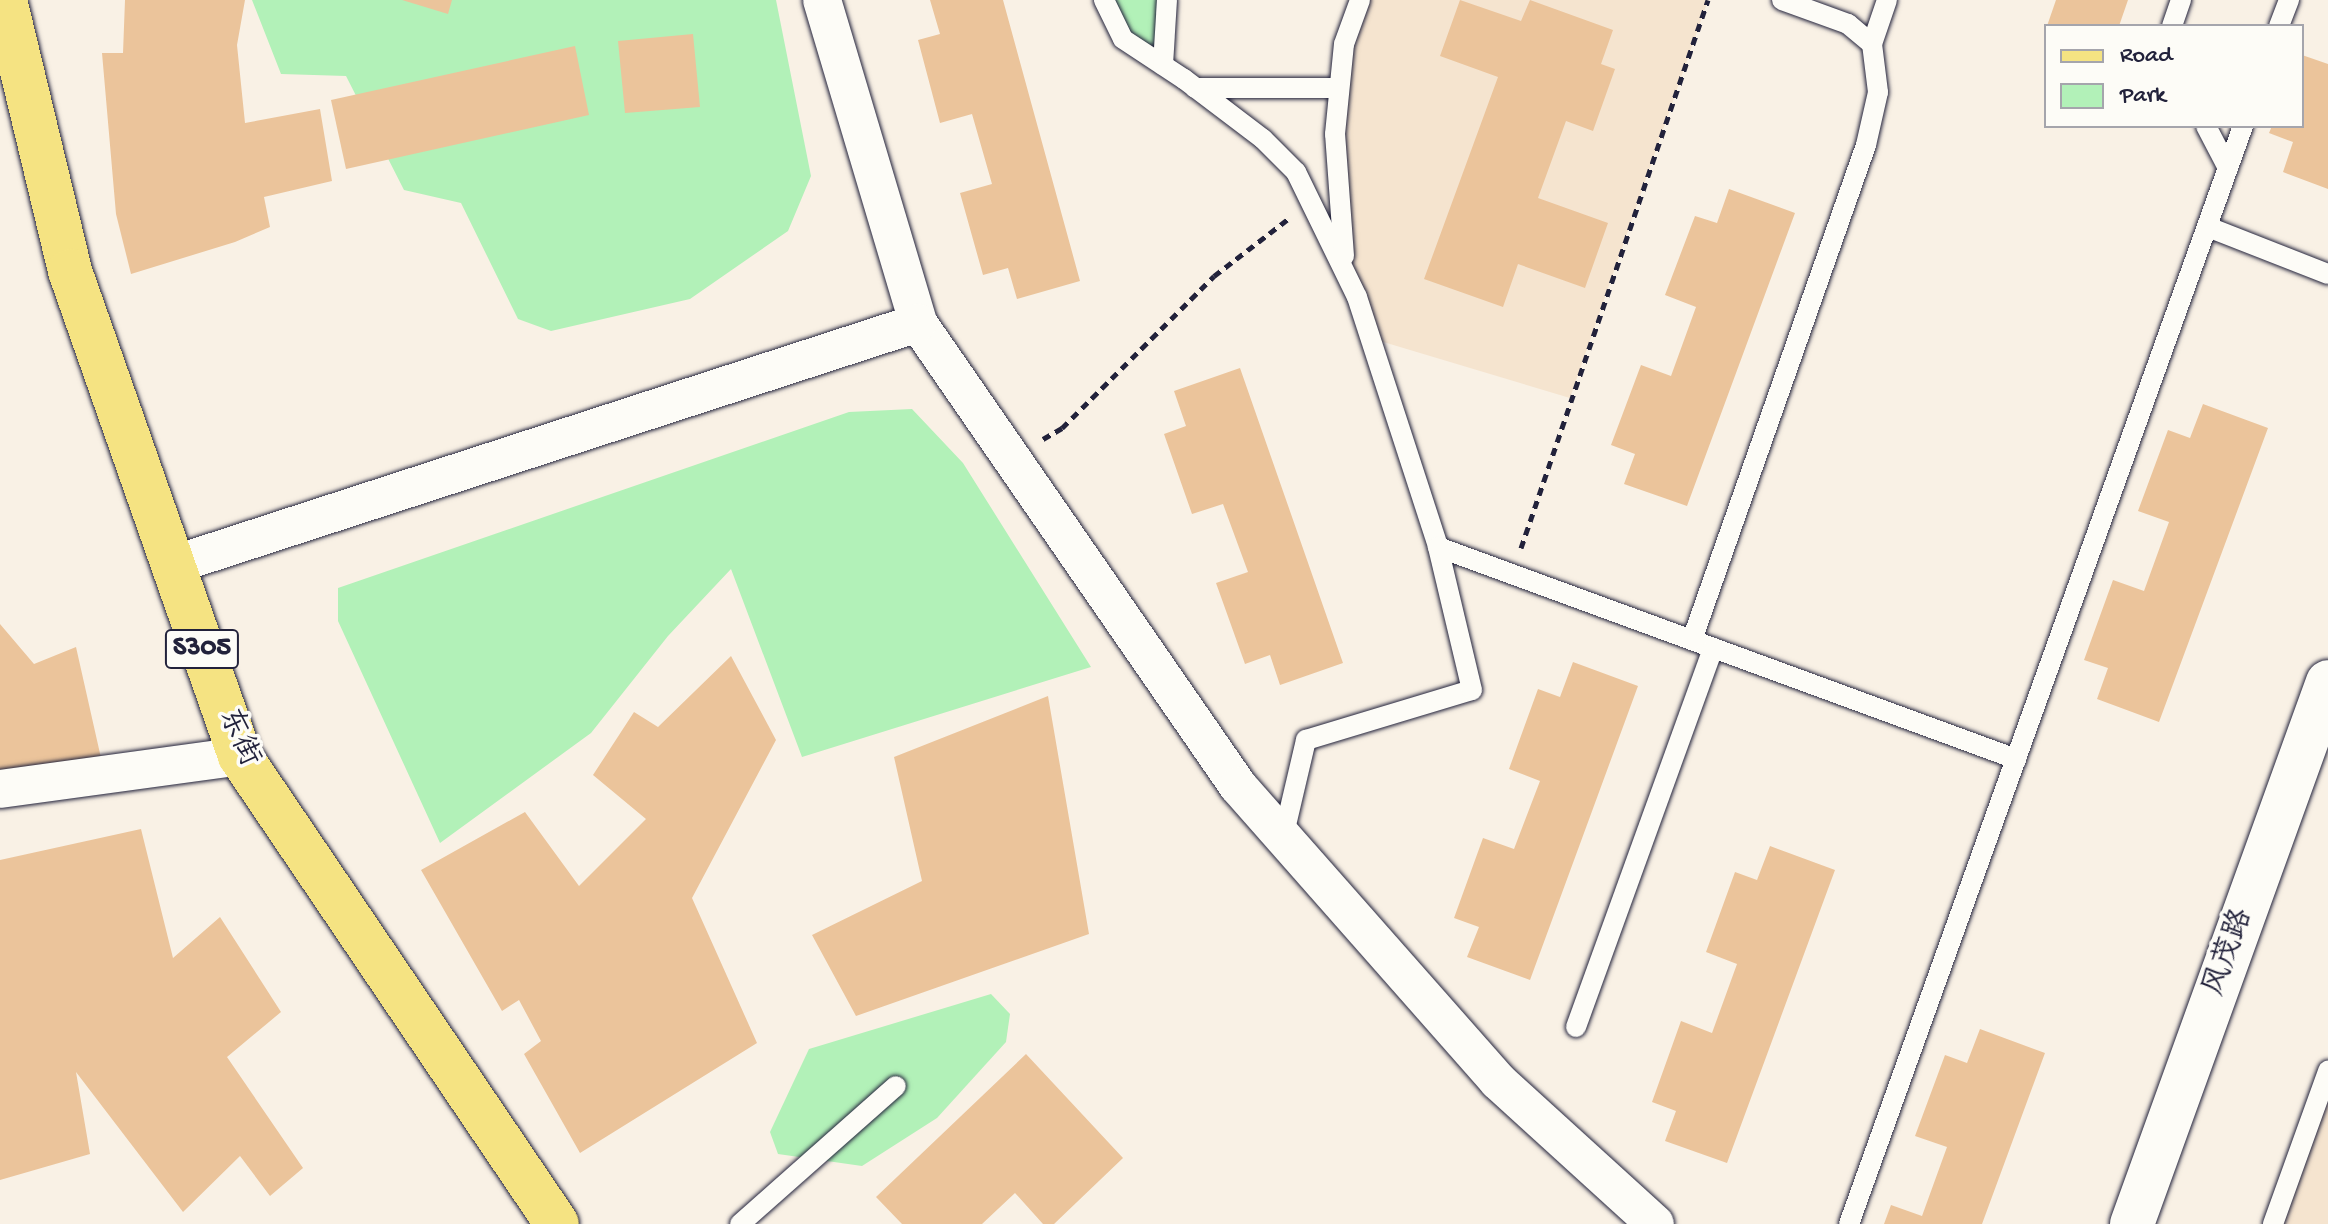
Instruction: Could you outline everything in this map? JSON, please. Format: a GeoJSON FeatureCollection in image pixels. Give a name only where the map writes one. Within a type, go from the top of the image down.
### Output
{"type":"FeatureCollection","features":[{"type":"Feature","properties":{"kind":"main road","name":"东街"},"geometry":{"type":"LineString","coordinates":[[5,0],[70,271],[240,756],[557,1224]]}},
{"type":"Feature","properties":{"kind":"street"},"geometry":{"type":"LineString","coordinates":[[822,0],[918,323],[1238,786],[1498,1081],[1655,1224]]}},
{"type":"Feature","properties":{"kind":"street"},"geometry":{"type":"LineString","coordinates":[[173,565],[918,323]]}},
{"type":"Feature","properties":{"kind":"street","name":"风茂路"},"geometry":{"type":"LineString","coordinates":[[2132,1224],[2328,682]]}},
{"type":"Feature","properties":{"kind":"street"},"geometry":{"type":"LineString","coordinates":[[0,789],[240,756]]}},
{"type":"Feature","properties":{"kind":"lane"},"geometry":{"type":"LineString","coordinates":[[1104,0],[1123,39],[1263,139],[1296,172],[1357,297],[1438,547],[1472,690],[1306,740],[1283,838]]}},
{"type":"Feature","properties":{"kind":"lane"},"geometry":{"type":"LineString","coordinates":[[1163,65],[1167,0]]}},
{"type":"Feature","properties":{"kind":"lane"},"geometry":{"type":"LineString","coordinates":[[1345,272],[1335,134],[1344,44],[1360,0]]}},
{"type":"Feature","properties":{"kind":"lane"},"geometry":{"type":"LineString","coordinates":[[1782,0],[1848,24],[1872,44]]}},
{"type":"Feature","properties":{"kind":"lane"},"geometry":{"type":"LineString","coordinates":[[1692,640],[1866,145],[1878,92],[1872,44],[1887,0]]}},
{"type":"Feature","properties":{"kind":"lane"},"geometry":{"type":"LineString","coordinates":[[2173,24],[2181,0]]}},
{"type":"Feature","properties":{"kind":"lane"},"geometry":{"type":"LineString","coordinates":[[2280,24],[2289,0]]}},
{"type":"Feature","properties":{"kind":"lane"},"geometry":{"type":"LineString","coordinates":[[1195,88],[1339,88]]}},
{"type":"Feature","properties":{"kind":"lane"},"geometry":{"type":"LineString","coordinates":[[2207,128],[2228,168]]}},
{"type":"Feature","properties":{"kind":"lane"},"geometry":{"type":"LineString","coordinates":[[1849,1224],[2242,128]]}},
{"type":"Feature","properties":{"kind":"lane"},"geometry":{"type":"LineString","coordinates":[[2208,227],[2328,274]]}},
{"type":"Feature","properties":{"kind":"lane"},"geometry":{"type":"LineString","coordinates":[[1438,547],[2016,759]]}},
{"type":"Feature","properties":{"kind":"lane"},"geometry":{"type":"LineString","coordinates":[[1576,1027],[1713,648]]}},
{"type":"Feature","properties":{"kind":"lane"},"geometry":{"type":"LineString","coordinates":[[2273,1224],[2328,1071]]}},
{"type":"Feature","properties":{"kind":"lane"},"geometry":{"type":"LineString","coordinates":[[740,1224],[896,1086]]}},
{"type":"Feature","properties":{"kind":"path"},"geometry":{"type":"LineString","coordinates":[[1513,574],[1570,398],[1708,0]]}},
{"type":"Feature","properties":{"kind":"path"},"geometry":{"type":"LineString","coordinates":[[1011,457],[1062,428],[1214,276],[1311,202]]}},
{"type":"Feature","properties":{"kind":"shaded area"},"geometry":{"type":"Polygon","coordinates":[[[1360,0],[1708,0],[1570,398],[1370,338],[1345,272],[1335,134],[1360,0]]]}},
{"type":"Feature","properties":{"kind":"shaded area"},"geometry":{"type":"Polygon","coordinates":[[[2328,1071],[2328,1224],[2273,1224],[2328,1071]]]}},
{"type":"Feature","properties":{"kind":"green space"},"geometry":{"type":"Polygon","coordinates":[[[252,0],[776,0],[811,176],[788,231],[690,299],[551,331],[518,319],[461,203],[404,190],[346,76],[281,74],[252,0]]]}},
{"type":"Feature","properties":{"kind":"green space"},"geometry":{"type":"Polygon","coordinates":[[[1104,0],[1167,0],[1163,65],[1123,39],[1104,0]]]}},
{"type":"Feature","properties":{"kind":"green space"},"geometry":{"type":"Polygon","coordinates":[[[912,409],[963,463],[1091,667],[802,757],[731,569],[668,636],[591,733],[440,843],[338,621],[338,588],[849,412],[912,409]]]}},
{"type":"Feature","properties":{"kind":"green space"},"geometry":{"type":"Polygon","coordinates":[[[991,994],[1010,1014],[1006,1042],[937,1118],[862,1166],[778,1154],[770,1132],[809,1049],[991,994]]]}},
{"type":"Feature","properties":{"kind":"building"},"geometry":{"type":"Polygon","coordinates":[[[125,0],[245,0],[237,45],[245,123],[320,109],[332,181],[264,197],[270,227],[235,242],[131,274],[116,214],[102,53],[123,53],[125,0]]]}},
{"type":"Feature","properties":{"kind":"building"},"geometry":{"type":"Polygon","coordinates":[[[402,0],[452,0],[448,14],[402,0]]]}},
{"type":"Feature","properties":{"kind":"building"},"geometry":{"type":"Polygon","coordinates":[[[930,0],[1003,0],[1080,281],[1017,299],[1008,268],[983,275],[960,193],[992,184],[972,114],[940,123],[918,40],[940,34],[930,0]]]}},
{"type":"Feature","properties":{"kind":"building"},"geometry":{"type":"Polygon","coordinates":[[[1460,0],[1521,21],[1530,0],[1613,30],[1601,64],[1615,69],[1593,131],[1566,121],[1538,198],[1608,223],[1585,288],[1518,264],[1503,307],[1424,279],[1498,77],[1440,56],[1460,0]]]}},
{"type":"Feature","properties":{"kind":"building"},"geometry":{"type":"Polygon","coordinates":[[[2056,0],[2128,0],[2120,24],[2048,24],[2056,0]]]}},
{"type":"Feature","properties":{"kind":"building"},"geometry":{"type":"Polygon","coordinates":[[[693,34],[700,107],[625,113],[618,41],[693,34]]]}},
{"type":"Feature","properties":{"kind":"building"},"geometry":{"type":"Polygon","coordinates":[[[575,46],[589,115],[346,169],[331,100],[575,46]]]}},
{"type":"Feature","properties":{"kind":"building"},"geometry":{"type":"Polygon","coordinates":[[[2304,56],[2328,64],[2328,189],[2283,172],[2293,142],[2269,133],[2271,128],[2304,128],[2304,56]]]}},
{"type":"Feature","properties":{"kind":"building"},"geometry":{"type":"Polygon","coordinates":[[[1729,189],[1795,213],[1687,506],[1624,484],[1635,454],[1611,445],[1641,365],[1671,376],[1696,307],[1665,295],[1695,216],[1717,223],[1729,189]]]}},
{"type":"Feature","properties":{"kind":"building"},"geometry":{"type":"Polygon","coordinates":[[[1240,368],[1343,663],[1280,685],[1270,655],[1245,664],[1216,583],[1248,572],[1223,504],[1192,514],[1164,434],[1186,426],[1174,391],[1240,368]]]}},
{"type":"Feature","properties":{"kind":"building"},"geometry":{"type":"Polygon","coordinates":[[[2203,404],[2268,428],[2159,722],[2097,699],[2108,668],[2084,660],[2113,580],[2144,591],[2169,522],[2138,511],[2168,430],[2190,438],[2203,404]]]}},
{"type":"Feature","properties":{"kind":"building"},"geometry":{"type":"Polygon","coordinates":[[[0,624],[34,664],[76,647],[101,758],[0,772],[0,624]]]}},
{"type":"Feature","properties":{"kind":"building"},"geometry":{"type":"Polygon","coordinates":[[[731,656],[776,740],[692,898],[757,1043],[580,1153],[524,1054],[541,1041],[519,1000],[502,1011],[421,870],[525,812],[579,886],[646,819],[593,775],[634,712],[658,727],[731,656]]]}},
{"type":"Feature","properties":{"kind":"building"},"geometry":{"type":"Polygon","coordinates":[[[1573,662],[1638,686],[1530,980],[1467,957],[1479,927],[1454,918],[1483,838],[1514,849],[1540,781],[1509,769],[1538,689],[1560,697],[1573,662]]]}},
{"type":"Feature","properties":{"kind":"building"},"geometry":{"type":"Polygon","coordinates":[[[1048,696],[1089,934],[856,1016],[812,935],[922,881],[894,757],[1048,696]]]}},
{"type":"Feature","properties":{"kind":"building"},"geometry":{"type":"Polygon","coordinates":[[[141,829],[173,958],[220,917],[281,1012],[227,1057],[303,1168],[270,1196],[240,1156],[183,1212],[76,1072],[90,1154],[0,1180],[0,860],[141,829]]]}},
{"type":"Feature","properties":{"kind":"building"},"geometry":{"type":"Polygon","coordinates":[[[1770,846],[1835,870],[1727,1163],[1665,1141],[1676,1111],[1652,1102],[1681,1021],[1712,1033],[1737,964],[1706,952],[1735,872],[1757,880],[1770,846]]]}},
{"type":"Feature","properties":{"kind":"building"},"geometry":{"type":"Polygon","coordinates":[[[1980,1029],[2045,1053],[1982,1224],[1884,1224],[1891,1205],[1922,1216],[1947,1147],[1915,1136],[1945,1055],[1967,1063],[1980,1029]]]}},
{"type":"Feature","properties":{"kind":"building"},"geometry":{"type":"Polygon","coordinates":[[[1026,1054],[1123,1158],[1054,1224],[1043,1224],[1015,1193],[982,1224],[902,1224],[876,1197],[1026,1054]]]}}]}
